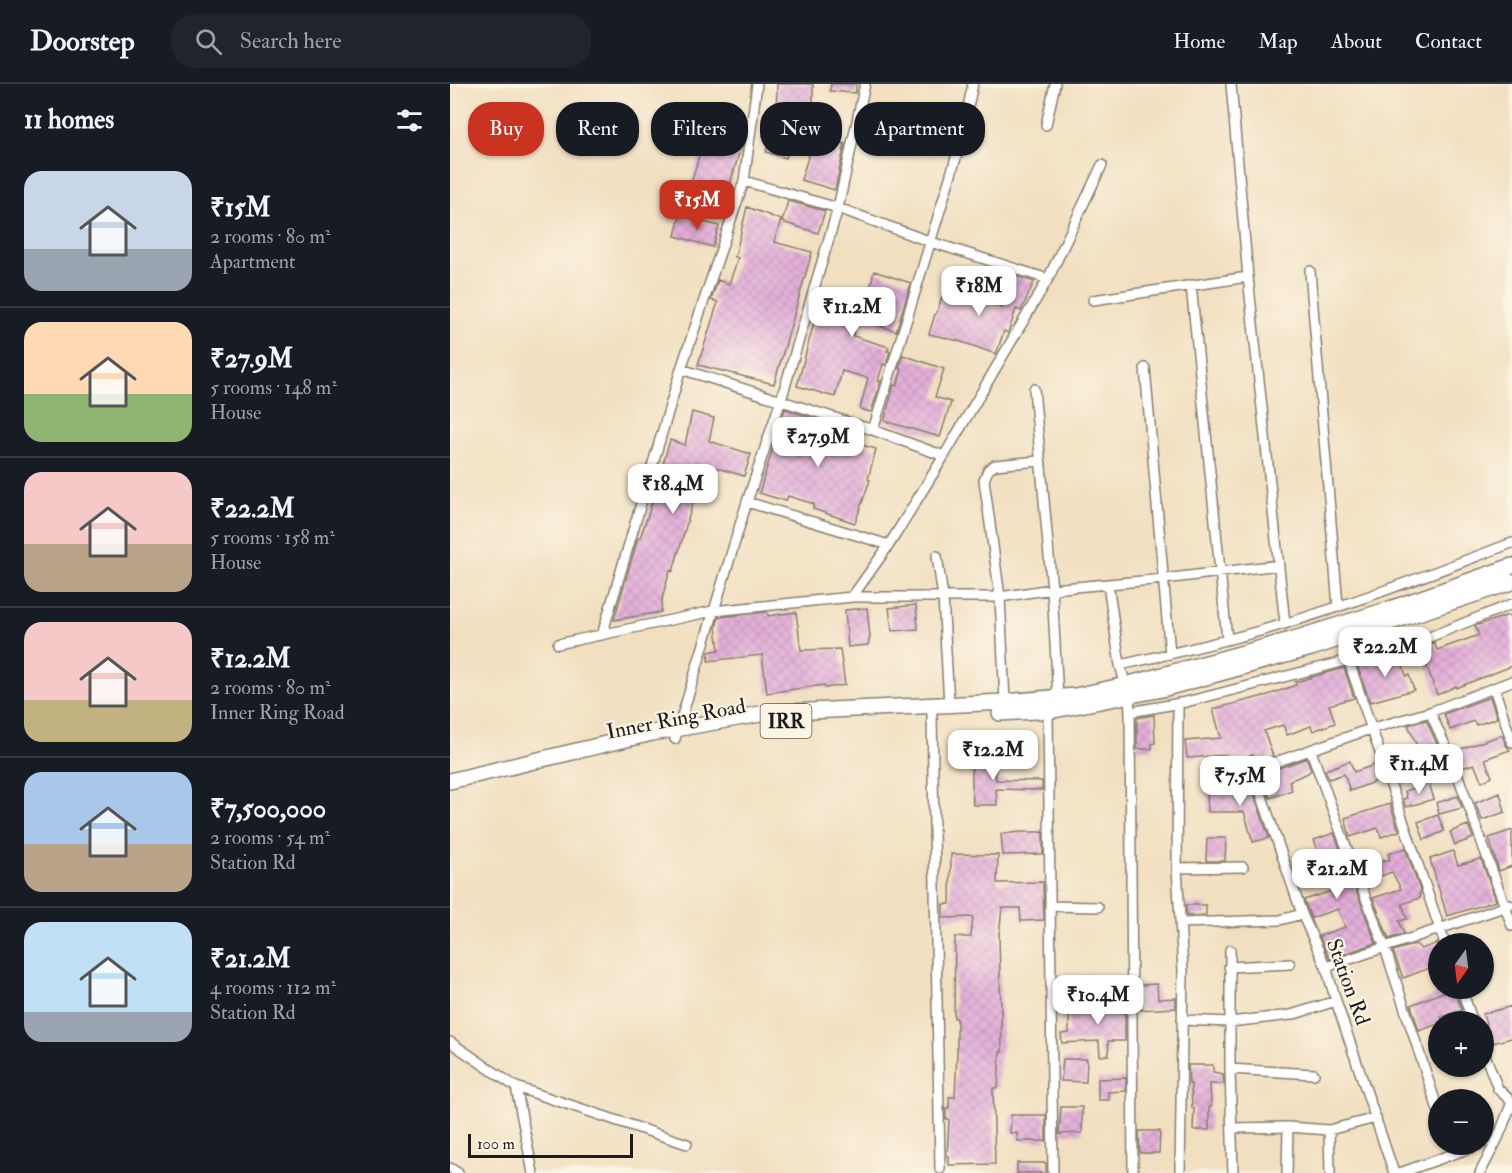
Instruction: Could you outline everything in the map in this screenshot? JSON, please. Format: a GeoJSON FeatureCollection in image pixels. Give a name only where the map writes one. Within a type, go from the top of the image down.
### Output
{"type":"FeatureCollection","features":[{"type":"Feature","properties":{"kind":"main road","name":"IRR"},"geometry":{"type":"LineString","coordinates":[[1128,698],[1291,640],[1387,610],[1512,566]]}},
{"type":"Feature","properties":{"kind":"main road","name":"IRR"},"geometry":{"type":"LineString","coordinates":[[1128,698],[1311,648],[1512,582]]}},
{"type":"Feature","properties":{"kind":"main road","name":"Inner Ring Road"},"geometry":{"type":"LineString","coordinates":[[450,781],[652,733],[676,734],[794,720],[933,715],[1128,698]]}},
{"type":"Feature","properties":{"kind":"main road","name":"Inner Ring Road"},"geometry":{"type":"LineString","coordinates":[[450,791],[723,720],[785,711],[1005,702],[1053,705]]}},
{"type":"Feature","properties":{"kind":"street"},"geometry":{"type":"LineString","coordinates":[[602,635],[681,369],[744,181],[757,84]]}},
{"type":"Feature","properties":{"kind":"street"},"geometry":{"type":"LineString","coordinates":[[676,734],[747,502],[781,400],[838,208],[865,84]]}},
{"type":"Feature","properties":{"kind":"street"},"geometry":{"type":"LineString","coordinates":[[873,430],[960,148],[973,84]]}},
{"type":"Feature","properties":{"kind":"street"},"geometry":{"type":"LineString","coordinates":[[1046,125],[1055,84]]}},
{"type":"Feature","properties":{"kind":"street"},"geometry":{"type":"LineString","coordinates":[[1231,84],[1248,277],[1285,624]]}},
{"type":"Feature","properties":{"kind":"street"},"geometry":{"type":"LineString","coordinates":[[852,597],[944,456],[1048,279],[1102,165]]}},
{"type":"Feature","properties":{"kind":"street"},"geometry":{"type":"LineString","coordinates":[[744,181],[838,208],[931,242],[1048,279]]}},
{"type":"Feature","properties":{"kind":"street"},"geometry":{"type":"LineString","coordinates":[[1310,271],[1338,606]]}},
{"type":"Feature","properties":{"kind":"street"},"geometry":{"type":"LineString","coordinates":[[1093,300],[1248,277]]}},
{"type":"Feature","properties":{"kind":"street"},"geometry":{"type":"LineString","coordinates":[[1191,285],[1227,639]]}},
{"type":"Feature","properties":{"kind":"street"},"geometry":{"type":"LineString","coordinates":[[1144,368],[1170,654]]}},
{"type":"Feature","properties":{"kind":"street"},"geometry":{"type":"LineString","coordinates":[[681,369],[873,430],[944,456]]}},
{"type":"Feature","properties":{"kind":"street"},"geometry":{"type":"LineString","coordinates":[[1034,390],[1052,589],[1050,906],[1053,1173]]}},
{"type":"Feature","properties":{"kind":"street"},"geometry":{"type":"LineString","coordinates":[[1005,702],[1000,597],[984,480],[988,470],[995,465],[1040,460]]}},
{"type":"Feature","properties":{"kind":"street"},"geometry":{"type":"LineString","coordinates":[[747,502],[888,545]]}},
{"type":"Feature","properties":{"kind":"street"},"geometry":{"type":"LineString","coordinates":[[1120,664],[1170,654],[1285,624],[1398,586],[1512,543]]}},
{"type":"Feature","properties":{"kind":"street"},"geometry":{"type":"LineString","coordinates":[[937,556],[943,597],[949,705]]}},
{"type":"Feature","properties":{"kind":"street"},"geometry":{"type":"LineString","coordinates":[[558,644],[713,611],[852,597],[1000,597],[1052,589],[1221,573],[1278,565]]}},
{"type":"Feature","properties":{"kind":"street"},"geometry":{"type":"LineString","coordinates":[[1108,584],[1120,664],[1128,698],[1133,1173]]}},
{"type":"Feature","properties":{"kind":"street"},"geometry":{"type":"LineString","coordinates":[[1128,698],[1178,704],[1348,659],[1412,645],[1512,604]]}},
{"type":"Feature","properties":{"kind":"street"},"geometry":{"type":"LineString","coordinates":[[1348,659],[1441,933]]}},
{"type":"Feature","properties":{"kind":"street"},"geometry":{"type":"LineString","coordinates":[[1431,1089],[1385,948],[1311,751],[1370,729],[1430,712],[1512,681]]}},
{"type":"Feature","properties":{"kind":"street"},"geometry":{"type":"LineString","coordinates":[[1494,688],[1512,742]]}},
{"type":"Feature","properties":{"kind":"street"},"geometry":{"type":"LineString","coordinates":[[1178,704],[1177,868],[1183,971],[1180,1173]]}},
{"type":"Feature","properties":{"kind":"street"},"geometry":{"type":"LineString","coordinates":[[1430,712],[1454,765],[1509,905],[1512,926]]}},
{"type":"Feature","properties":{"kind":"street"},"geometry":{"type":"LineString","coordinates":[[933,715],[940,1169]]}},
{"type":"Feature","properties":{"kind":"street","name":"Station Rd"},"geometry":{"type":"LineString","coordinates":[[1311,751],[1253,770],[1302,914],[1326,968],[1394,1173]]}},
{"type":"Feature","properties":{"kind":"street"},"geometry":{"type":"LineString","coordinates":[[1177,868],[1243,867]]}},
{"type":"Feature","properties":{"kind":"street"},"geometry":{"type":"LineString","coordinates":[[1326,968],[1509,905]]}},
{"type":"Feature","properties":{"kind":"street"},"geometry":{"type":"LineString","coordinates":[[1050,906],[1098,907]]}},
{"type":"Feature","properties":{"kind":"street"},"geometry":{"type":"LineString","coordinates":[[1180,923],[1280,920],[1302,914]]}},
{"type":"Feature","properties":{"kind":"street"},"geometry":{"type":"LineString","coordinates":[[1230,950],[1233,1173]]}},
{"type":"Feature","properties":{"kind":"street"},"geometry":{"type":"LineString","coordinates":[[1229,967],[1290,964]]}},
{"type":"Feature","properties":{"kind":"street"},"geometry":{"type":"LineString","coordinates":[[1182,1020],[1230,1022],[1291,1015],[1336,1001]]}},
{"type":"Feature","properties":{"kind":"street"},"geometry":{"type":"LineString","coordinates":[[450,1042],[516,1087],[687,1144]]}},
{"type":"Feature","properties":{"kind":"street"},"geometry":{"type":"LineString","coordinates":[[1230,1070],[1314,1074]]}},
{"type":"Feature","properties":{"kind":"street"},"geometry":{"type":"LineString","coordinates":[[1480,1173],[1511,1107],[1498,1089],[1493,1077]]}},
{"type":"Feature","properties":{"kind":"street"},"geometry":{"type":"LineString","coordinates":[[516,1087],[533,1173]]}},
{"type":"Feature","properties":{"kind":"street"},"geometry":{"type":"LineString","coordinates":[[1233,1128],[1288,1127],[1329,1130],[1376,1118]]}},
{"type":"Feature","properties":{"kind":"street"},"geometry":{"type":"LineString","coordinates":[[1287,1173],[1288,1127]]}},
{"type":"Feature","properties":{"kind":"street"},"geometry":{"type":"LineString","coordinates":[[1329,1130],[1330,1173]]}},
{"type":"Feature","properties":{"kind":"street"},"geometry":{"type":"LineString","coordinates":[[1494,1140],[1498,1138]]}},
{"type":"Feature","properties":{"kind":"street"},"geometry":{"type":"LineString","coordinates":[[1401,1173],[1453,1155]]}},
{"type":"Feature","properties":{"kind":"street"},"geometry":{"type":"LineString","coordinates":[[450,1168],[458,1173]]}},
{"type":"Feature","properties":{"kind":"building"},"geometry":{"type":"Polygon","coordinates":[[[777,84],[813,84],[813,102],[776,102],[777,84]]]}},
{"type":"Feature","properties":{"kind":"building"},"geometry":{"type":"Polygon","coordinates":[[[831,84],[856,84],[856,93],[830,91],[831,84]]]}},
{"type":"Feature","properties":{"kind":"building"},"geometry":{"type":"Polygon","coordinates":[[[842,143],[845,144],[835,190],[801,180],[808,156],[842,156],[842,143]]]}},
{"type":"Feature","properties":{"kind":"building"},"geometry":{"type":"Polygon","coordinates":[[[699,156],[738,156],[726,198],[690,187],[699,156]]]}},
{"type":"Feature","properties":{"kind":"building"},"geometry":{"type":"Polygon","coordinates":[[[788,201],[825,211],[818,233],[782,222],[788,201]]]}},
{"type":"Feature","properties":{"kind":"building"},"geometry":{"type":"Polygon","coordinates":[[[747,207],[781,220],[774,242],[812,252],[774,384],[698,365],[718,302],[711,300],[718,280],[729,284],[738,258],[735,257],[747,207]]]}},
{"type":"Feature","properties":{"kind":"building"},"geometry":{"type":"Polygon","coordinates":[[[680,216],[719,226],[713,247],[675,236],[680,216]]]}},
{"type":"Feature","properties":{"kind":"building"},"geometry":{"type":"Polygon","coordinates":[[[874,271],[911,283],[896,331],[857,319],[853,336],[889,347],[887,351],[890,351],[886,365],[883,364],[878,381],[881,381],[871,412],[860,409],[868,378],[842,371],[835,397],[797,386],[816,315],[820,316],[827,289],[868,300],[874,271]]]}},
{"type":"Feature","properties":{"kind":"building"},"geometry":{"type":"Polygon","coordinates":[[[1013,275],[1034,282],[1021,311],[1016,309],[1008,333],[1004,331],[996,354],[959,341],[929,334],[945,289],[1002,308],[1013,275]]]}},
{"type":"Feature","properties":{"kind":"building"},"geometry":{"type":"Polygon","coordinates":[[[903,355],[944,369],[935,397],[951,402],[940,437],[884,421],[894,385],[897,386],[902,369],[899,368],[903,355]]]}},
{"type":"Feature","properties":{"kind":"building"},"geometry":{"type":"Polygon","coordinates":[[[785,409],[833,425],[830,436],[876,449],[868,479],[870,480],[855,523],[813,509],[814,504],[788,496],[786,501],[759,493],[785,409]]]}},
{"type":"Feature","properties":{"kind":"building"},"geometry":{"type":"Polygon","coordinates":[[[692,412],[714,418],[709,441],[751,454],[744,476],[704,464],[673,571],[670,570],[661,612],[614,620],[670,440],[685,445],[692,412]]]}},
{"type":"Feature","properties":{"kind":"building"},"geometry":{"type":"Polygon","coordinates":[[[916,605],[918,629],[892,631],[889,608],[916,605]]]}},
{"type":"Feature","properties":{"kind":"building"},"geometry":{"type":"Polygon","coordinates":[[[867,608],[870,637],[868,645],[848,647],[845,610],[867,608]]]}},
{"type":"Feature","properties":{"kind":"building"},"geometry":{"type":"Polygon","coordinates":[[[767,612],[768,616],[796,612],[801,650],[840,649],[845,685],[825,688],[824,685],[767,693],[762,655],[708,661],[709,652],[719,650],[716,627],[719,617],[767,612]]]}},
{"type":"Feature","properties":{"kind":"building"},"geometry":{"type":"Polygon","coordinates":[[[1509,615],[1512,623],[1512,666],[1437,695],[1423,655],[1406,658],[1405,654],[1434,642],[1437,650],[1479,635],[1475,626],[1509,615]]]}},
{"type":"Feature","properties":{"kind":"building"},"geometry":{"type":"Polygon","coordinates":[[[1399,654],[1406,676],[1409,675],[1414,690],[1370,702],[1357,665],[1399,654]]]}},
{"type":"Feature","properties":{"kind":"building"},"geometry":{"type":"Polygon","coordinates":[[[1344,668],[1354,698],[1329,705],[1335,723],[1313,731],[1311,726],[1287,735],[1283,725],[1264,731],[1273,756],[1256,762],[1253,755],[1229,762],[1226,755],[1187,758],[1185,741],[1221,738],[1213,709],[1268,695],[1296,685],[1295,682],[1344,668]]]}},
{"type":"Feature","properties":{"kind":"building"},"geometry":{"type":"Polygon","coordinates":[[[1490,697],[1497,718],[1476,725],[1474,721],[1450,730],[1444,714],[1490,697]]]}},
{"type":"Feature","properties":{"kind":"building"},"geometry":{"type":"Polygon","coordinates":[[[1154,715],[1155,743],[1152,744],[1152,749],[1137,749],[1137,718],[1154,715]]]}},
{"type":"Feature","properties":{"kind":"building"},"geometry":{"type":"Polygon","coordinates":[[[1426,720],[1442,755],[1424,762],[1408,725],[1426,720]]]}},
{"type":"Feature","properties":{"kind":"building"},"geometry":{"type":"Polygon","coordinates":[[[1502,735],[1510,750],[1485,759],[1492,777],[1482,782],[1474,764],[1462,768],[1455,751],[1502,735]]]}},
{"type":"Feature","properties":{"kind":"building"},"geometry":{"type":"Polygon","coordinates":[[[995,755],[996,780],[1042,781],[1042,790],[996,789],[997,805],[973,805],[971,756],[995,755]]]}},
{"type":"Feature","properties":{"kind":"building"},"geometry":{"type":"Polygon","coordinates":[[[1307,758],[1311,770],[1289,781],[1292,790],[1270,798],[1262,774],[1307,758]]]}},
{"type":"Feature","properties":{"kind":"building"},"geometry":{"type":"Polygon","coordinates":[[[1350,761],[1354,772],[1377,764],[1382,779],[1350,791],[1344,774],[1329,779],[1325,770],[1350,761]]]}},
{"type":"Feature","properties":{"kind":"building"},"geometry":{"type":"Polygon","coordinates":[[[1248,776],[1269,838],[1253,842],[1244,812],[1208,812],[1207,791],[1238,790],[1235,781],[1248,776]]]}},
{"type":"Feature","properties":{"kind":"building"},"geometry":{"type":"Polygon","coordinates":[[[1429,783],[1434,799],[1406,807],[1403,799],[1407,798],[1405,791],[1429,783]]]}},
{"type":"Feature","properties":{"kind":"building"},"geometry":{"type":"Polygon","coordinates":[[[1500,793],[1505,812],[1482,820],[1475,803],[1500,793]]]}},
{"type":"Feature","properties":{"kind":"building"},"geometry":{"type":"Polygon","coordinates":[[[1458,796],[1462,808],[1439,814],[1436,803],[1458,796]]]}},
{"type":"Feature","properties":{"kind":"building"},"geometry":{"type":"Polygon","coordinates":[[[1390,804],[1399,831],[1381,837],[1378,828],[1350,837],[1345,818],[1390,804]]]}},
{"type":"Feature","properties":{"kind":"building"},"geometry":{"type":"Polygon","coordinates":[[[1438,815],[1444,831],[1424,840],[1418,822],[1438,815]]]}},
{"type":"Feature","properties":{"kind":"building"},"geometry":{"type":"Polygon","coordinates":[[[1468,825],[1473,838],[1455,845],[1450,832],[1468,825]]]}},
{"type":"Feature","properties":{"kind":"building"},"geometry":{"type":"Polygon","coordinates":[[[1512,830],[1512,866],[1499,871],[1489,838],[1512,830]]]}},
{"type":"Feature","properties":{"kind":"building"},"geometry":{"type":"Polygon","coordinates":[[[1043,832],[1043,854],[1003,855],[1001,834],[1043,832]]]}},
{"type":"Feature","properties":{"kind":"building"},"geometry":{"type":"Polygon","coordinates":[[[1334,833],[1376,943],[1330,959],[1319,936],[1345,927],[1338,909],[1311,918],[1304,900],[1332,891],[1326,872],[1300,883],[1293,868],[1320,857],[1314,840],[1334,833]]]}},
{"type":"Feature","properties":{"kind":"building"},"geometry":{"type":"Polygon","coordinates":[[[1207,838],[1226,838],[1225,861],[1206,861],[1207,838]]]}},
{"type":"Feature","properties":{"kind":"building"},"geometry":{"type":"Polygon","coordinates":[[[1405,848],[1421,893],[1420,898],[1402,904],[1407,919],[1399,921],[1404,934],[1389,939],[1373,898],[1401,889],[1392,872],[1367,881],[1360,864],[1367,861],[1390,860],[1388,854],[1405,848]]]}},
{"type":"Feature","properties":{"kind":"building"},"geometry":{"type":"Polygon","coordinates":[[[1453,851],[1458,865],[1481,859],[1496,901],[1447,916],[1430,859],[1453,851]]]}},
{"type":"Feature","properties":{"kind":"building"},"geometry":{"type":"Polygon","coordinates":[[[951,854],[998,855],[997,883],[1043,882],[1044,920],[1021,921],[1020,908],[1002,908],[999,935],[1002,1052],[1000,1052],[998,1088],[993,1088],[995,1164],[949,1165],[949,1156],[947,1156],[949,1119],[946,1119],[946,1108],[949,1108],[949,1097],[955,1097],[957,1052],[957,1018],[954,1018],[955,937],[971,937],[973,917],[943,918],[943,904],[950,904],[951,854]]]}},
{"type":"Feature","properties":{"kind":"building"},"geometry":{"type":"Polygon","coordinates":[[[1186,905],[1206,905],[1206,915],[1187,916],[1186,905]]]}},
{"type":"Feature","properties":{"kind":"building"},"geometry":{"type":"Polygon","coordinates":[[[1416,944],[1421,949],[1428,947],[1428,969],[1403,978],[1393,951],[1416,944]]]}},
{"type":"Feature","properties":{"kind":"building"},"geometry":{"type":"Polygon","coordinates":[[[1157,984],[1158,999],[1176,998],[1176,1008],[1139,1010],[1139,985],[1157,984]]]}},
{"type":"Feature","properties":{"kind":"building"},"geometry":{"type":"Polygon","coordinates":[[[1428,998],[1458,999],[1462,1010],[1428,1011],[1428,1028],[1419,1031],[1411,1005],[1428,998]]]}},
{"type":"Feature","properties":{"kind":"building"},"geometry":{"type":"Polygon","coordinates":[[[1108,999],[1125,999],[1125,1041],[1108,1041],[1109,1055],[1100,1056],[1099,1041],[1062,1043],[1061,1034],[1069,1033],[1069,1010],[1108,1009],[1108,999]]]}},
{"type":"Feature","properties":{"kind":"building"},"geometry":{"type":"Polygon","coordinates":[[[1512,1006],[1512,1038],[1494,1042],[1494,1011],[1512,1006]]]}},
{"type":"Feature","properties":{"kind":"building"},"geometry":{"type":"Polygon","coordinates":[[[1063,1059],[1087,1059],[1086,1082],[1061,1081],[1063,1059]]]}},
{"type":"Feature","properties":{"kind":"building"},"geometry":{"type":"Polygon","coordinates":[[[1188,1065],[1213,1065],[1213,1072],[1223,1074],[1224,1084],[1210,1084],[1209,1130],[1193,1130],[1194,1108],[1192,1108],[1188,1065]]]}},
{"type":"Feature","properties":{"kind":"building"},"geometry":{"type":"Polygon","coordinates":[[[1126,1078],[1126,1091],[1108,1092],[1109,1100],[1098,1100],[1098,1079],[1126,1078]]]}},
{"type":"Feature","properties":{"kind":"building"},"geometry":{"type":"Polygon","coordinates":[[[1061,1107],[1082,1107],[1082,1133],[1059,1134],[1061,1107]]]}},
{"type":"Feature","properties":{"kind":"building"},"geometry":{"type":"Polygon","coordinates":[[[1011,1115],[1046,1115],[1046,1141],[1018,1141],[1017,1133],[1010,1133],[1011,1115]]]}},
{"type":"Feature","properties":{"kind":"building"},"geometry":{"type":"Polygon","coordinates":[[[1139,1131],[1160,1131],[1159,1153],[1140,1153],[1139,1131]]]}},
{"type":"Feature","properties":{"kind":"building"},"geometry":{"type":"Polygon","coordinates":[[[1017,1163],[1046,1163],[1046,1173],[1017,1173],[1017,1163]]]}}]}
